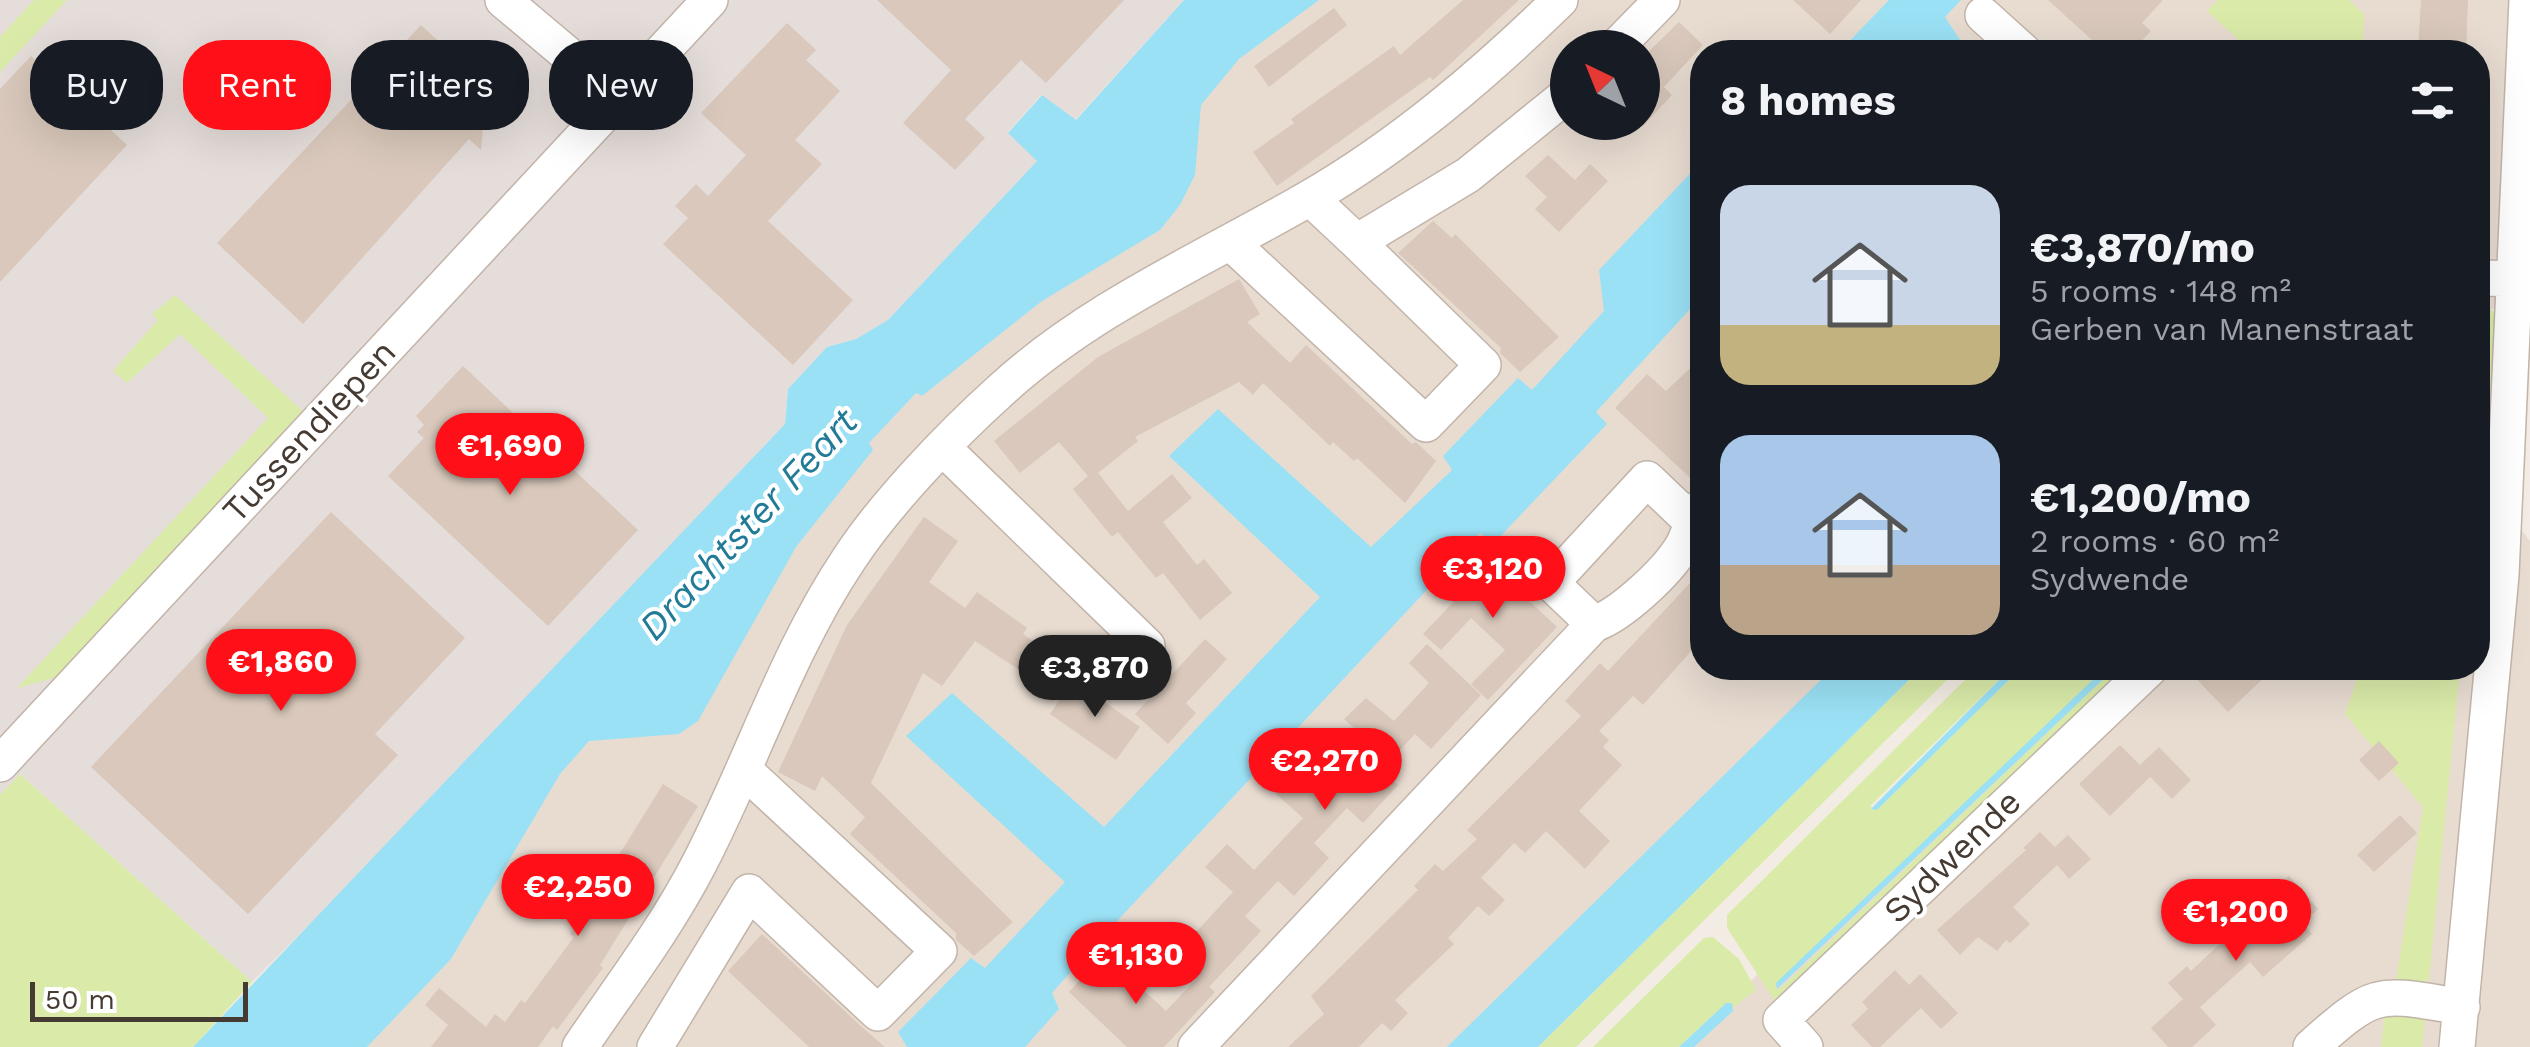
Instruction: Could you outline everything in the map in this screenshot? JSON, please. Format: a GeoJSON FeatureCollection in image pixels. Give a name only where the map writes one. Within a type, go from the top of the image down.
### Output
{"type":"FeatureCollection","features":[{"type":"Feature","properties":{"kind":"street"},"geometry":{"type":"LineString","coordinates":[[503,0],[550,40]]}},
{"type":"Feature","properties":{"kind":"street","name":"Tussendiepen"},"geometry":{"type":"LineString","coordinates":[[672,40],[710,0]]}},
{"type":"Feature","properties":{"kind":"street"},"geometry":{"type":"LineString","coordinates":[[580,1047],[705,851],[800,646],[850,558],[943,448],[1002,389],[1094,320],[1310,198],[1451,100],[1560,0]]}},
{"type":"Feature","properties":{"kind":"street"},"geometry":{"type":"LineString","coordinates":[[1633,30],[1662,0]]}},
{"type":"Feature","properties":{"kind":"street"},"geometry":{"type":"LineString","coordinates":[[2457,1047],[2516,576],[2493,419],[2523,278],[2526,0]]}},
{"type":"Feature","properties":{"kind":"street"},"geometry":{"type":"LineString","coordinates":[[1983,15],[2011,40]]}},
{"type":"Feature","properties":{"kind":"street"},"geometry":{"type":"LineString","coordinates":[[1357,242],[1468,174],[1550,108]]}},
{"type":"Feature","properties":{"kind":"street","name":"Tussendiepen"},"geometry":{"type":"LineString","coordinates":[[0,764],[588,130]]}},
{"type":"Feature","properties":{"kind":"street"},"geometry":{"type":"LineString","coordinates":[[1230,242],[1426,424],[1484,365],[1310,198]]}},
{"type":"Feature","properties":{"kind":"street"},"geometry":{"type":"LineString","coordinates":[[2490,278],[2523,278]]}},
{"type":"Feature","properties":{"kind":"street"},"geometry":{"type":"LineString","coordinates":[[943,448],[1147,646]]}},
{"type":"Feature","properties":{"kind":"street"},"geometry":{"type":"LineString","coordinates":[[1594,624],[1552,583],[1648,479],[1690,509]]}},
{"type":"Feature","properties":{"kind":"street"},"geometry":{"type":"LineString","coordinates":[[1196,1047],[1594,624],[1616,617],[1683,546],[1690,528]]}},
{"type":"Feature","properties":{"kind":"street","name":"Sydwende"},"geometry":{"type":"LineString","coordinates":[[1804,1047],[1780,1020],[2137,680]]}},
{"type":"Feature","properties":{"kind":"street"},"geometry":{"type":"LineString","coordinates":[[705,851],[878,1013],[939,950],[744,770]]}},
{"type":"Feature","properties":{"kind":"street"},"geometry":{"type":"LineString","coordinates":[[655,1047],[748,892]]}},
{"type":"Feature","properties":{"kind":"street"},"geometry":{"type":"LineString","coordinates":[[2311,1047],[2353,1010],[2388,995],[2462,1007]]}},
{"type":"Feature","properties":{"kind":"shaded area"},"geometry":{"type":"Polygon","coordinates":[[[0,0],[1184,0],[1075,120],[1041,95],[1008,132],[1038,160],[888,320],[856,339],[827,347],[788,389],[785,424],[356,878],[252,982],[20,774],[0,795],[0,0]]]}},
{"type":"Feature","properties":{"kind":"shaded area"},"geometry":{"type":"Polygon","coordinates":[[[1280,0],[2530,0],[2530,311],[2490,309],[2490,40],[1690,40],[1690,680],[1865,680],[1491,1047],[289,1047],[1280,0]]]}},
{"type":"Feature","properties":{"kind":"shaded area"},"geometry":{"type":"Polygon","coordinates":[[[2490,489],[2530,541],[2530,1047],[1680,1047],[2072,680],[2490,680],[2490,489]]]}},
{"type":"Feature","properties":{"kind":"green space"},"geometry":{"type":"Polygon","coordinates":[[[34,0],[67,0],[0,72],[0,37],[34,0]]]}},
{"type":"Feature","properties":{"kind":"green space"},"geometry":{"type":"Polygon","coordinates":[[[2218,0],[2349,0],[2364,14],[2363,40],[2239,40],[2207,11],[2218,0]]]}},
{"type":"Feature","properties":{"kind":"green space"},"geometry":{"type":"Polygon","coordinates":[[[175,295],[304,412],[57,677],[17,688],[268,418],[180,334],[127,383],[113,371],[158,320],[152,314],[175,295]]]}},
{"type":"Feature","properties":{"kind":"green space"},"geometry":{"type":"Polygon","coordinates":[[[2490,308],[2495,314],[2501,312],[2492,408],[2490,308]]]}},
{"type":"Feature","properties":{"kind":"green space"},"geometry":{"type":"Polygon","coordinates":[[[1909,680],[1947,680],[1576,1047],[1538,1047],[1909,680]]]}},
{"type":"Feature","properties":{"kind":"green space"},"geometry":{"type":"Polygon","coordinates":[[[1965,680],[1999,680],[1870,806],[1877,810],[2009,680],[2093,680],[1775,987],[1780,989],[2102,680],[2120,680],[1779,1007],[1727,928],[1727,915],[1965,680]]]}},
{"type":"Feature","properties":{"kind":"green space"},"geometry":{"type":"Polygon","coordinates":[[[2357,680],[2459,680],[2429,980],[2419,984],[2396,981],[2423,807],[2345,714],[2357,680]]]}},
{"type":"Feature","properties":{"kind":"green space"},"geometry":{"type":"Polygon","coordinates":[[[20,774],[252,982],[193,1047],[0,1047],[0,795],[20,774]]]}},
{"type":"Feature","properties":{"kind":"green space"},"geometry":{"type":"Polygon","coordinates":[[[1713,937],[1739,959],[1756,990],[1734,1007],[1726,1003],[1679,1047],[1593,1047],[1704,938],[1713,937]]]}},
{"type":"Feature","properties":{"kind":"green space"},"geometry":{"type":"Polygon","coordinates":[[[2385,1011],[2425,1019],[2422,1047],[2381,1047],[2385,1011]]]}},
{"type":"Feature","properties":{"kind":"water","name":"Drachtster Feart"},"geometry":{"type":"Polygon","coordinates":[[[1184,0],[1319,0],[1239,59],[1201,105],[1195,175],[1180,205],[1160,230],[1042,301],[922,396],[916,393],[869,443],[873,450],[796,547],[698,721],[679,734],[589,741],[560,774],[451,959],[367,1047],[193,1047],[785,424],[788,389],[827,347],[856,339],[888,320],[1037,161],[1008,133],[1042,95],[1076,120],[1184,0]]]}},
{"type":"Feature","properties":{"kind":"water"},"geometry":{"type":"Polygon","coordinates":[[[1889,0],[1961,0],[1945,17],[1960,40],[1851,40],[1889,0]]]}},
{"type":"Feature","properties":{"kind":"water"},"geometry":{"type":"Polygon","coordinates":[[[1690,174],[1690,309],[1596,412],[1607,424],[1493,544],[1480,533],[1090,950],[1052,993],[1059,1009],[1025,1047],[907,1047],[898,1032],[971,958],[985,968],[1065,882],[906,736],[952,693],[1104,827],[1320,597],[1169,456],[1218,409],[1371,547],[1452,470],[1443,456],[1518,378],[1532,390],[1604,311],[1599,270],[1690,174]]]}},
{"type":"Feature","properties":{"kind":"water"},"geometry":{"type":"Polygon","coordinates":[[[1821,680],[1909,680],[1538,1047],[1447,1047],[1821,680]]]}},
{"type":"Feature","properties":{"kind":"water"},"geometry":{"type":"Polygon","coordinates":[[[1999,680],[2009,680],[1877,810],[1871,809],[1999,680]]]}},
{"type":"Feature","properties":{"kind":"water"},"geometry":{"type":"Polygon","coordinates":[[[2092,680],[2102,680],[1777,989],[1776,983],[2092,680]]]}},
{"type":"Feature","properties":{"kind":"water"},"geometry":{"type":"Polygon","coordinates":[[[1726,1003],[1732,1003],[1733,1011],[1694,1047],[1679,1047],[1726,1003]]]}},
{"type":"Feature","properties":{"kind":"building"},"geometry":{"type":"Polygon","coordinates":[[[877,0],[1124,0],[1046,83],[1021,60],[965,119],[985,138],[955,170],[903,123],[951,70],[877,0]]]}},
{"type":"Feature","properties":{"kind":"building"},"geometry":{"type":"Polygon","coordinates":[[[1463,0],[1519,0],[1433,80],[1430,77],[1277,186],[1253,152],[1294,123],[1291,119],[1394,46],[1400,55],[1463,0]]]}},
{"type":"Feature","properties":{"kind":"building"},"geometry":{"type":"Polygon","coordinates":[[[1793,0],[1861,0],[1830,34],[1793,0]]]}},
{"type":"Feature","properties":{"kind":"building"},"geometry":{"type":"Polygon","coordinates":[[[2048,0],[2163,0],[2142,23],[2151,31],[2142,40],[2092,40],[2048,0]]]}},
{"type":"Feature","properties":{"kind":"building"},"geometry":{"type":"Polygon","coordinates":[[[2421,0],[2468,0],[2466,40],[2419,40],[2421,0]]]}},
{"type":"Feature","properties":{"kind":"building"},"geometry":{"type":"Polygon","coordinates":[[[1334,8],[1347,25],[1269,87],[1254,66],[1334,8]]]}},
{"type":"Feature","properties":{"kind":"building"},"geometry":{"type":"Polygon","coordinates":[[[1679,22],[1698,40],[1690,40],[1690,59],[1664,87],[1672,95],[1660,108],[1660,40],[1679,22]]]}},
{"type":"Feature","properties":{"kind":"building"},"geometry":{"type":"Polygon","coordinates":[[[787,23],[816,50],[806,60],[840,91],[795,140],[822,164],[768,221],[853,300],[793,365],[663,244],[688,218],[675,206],[696,184],[708,196],[746,155],[701,113],[787,23]]]}},
{"type":"Feature","properties":{"kind":"building"},"geometry":{"type":"Polygon","coordinates":[[[421,25],[437,40],[407,40],[421,25]]]}},
{"type":"Feature","properties":{"kind":"building"},"geometry":{"type":"Polygon","coordinates":[[[30,57],[30,130],[111,130],[127,145],[0,282],[0,89],[30,57]]]}},
{"type":"Feature","properties":{"kind":"building"},"geometry":{"type":"Polygon","coordinates":[[[351,100],[351,130],[483,130],[481,150],[469,139],[303,324],[217,243],[323,130],[331,130],[331,121],[351,100]]]}},
{"type":"Feature","properties":{"kind":"building"},"geometry":{"type":"Polygon","coordinates":[[[1548,155],[1575,180],[1590,164],[1608,181],[1559,232],[1535,209],[1547,197],[1525,176],[1548,155]]]}},
{"type":"Feature","properties":{"kind":"building"},"geometry":{"type":"Polygon","coordinates":[[[1433,221],[1452,238],[1455,234],[1559,337],[1520,372],[1500,353],[1501,348],[1398,253],[1433,221]]]}},
{"type":"Feature","properties":{"kind":"building"},"geometry":{"type":"Polygon","coordinates":[[[1239,279],[1260,314],[1247,322],[1290,363],[1306,345],[1412,444],[1416,442],[1436,461],[1405,503],[1357,458],[1354,461],[1333,442],[1330,446],[1263,383],[1253,395],[1239,382],[1135,437],[1138,441],[1098,473],[1128,511],[1172,474],[1192,498],[1163,522],[1197,565],[1204,559],[1232,593],[1200,620],[1163,573],[1156,578],[1118,532],[1112,537],[1073,489],[1088,476],[1059,442],[1020,473],[994,441],[1098,357],[1239,279]]]}},
{"type":"Feature","properties":{"kind":"building"},"geometry":{"type":"Polygon","coordinates":[[[463,366],[638,530],[548,626],[388,476],[424,438],[417,432],[424,425],[416,416],[463,366]]]}},
{"type":"Feature","properties":{"kind":"building"},"geometry":{"type":"Polygon","coordinates":[[[1690,368],[1690,478],[1615,408],[1647,374],[1666,391],[1690,368]]]}},
{"type":"Feature","properties":{"kind":"building"},"geometry":{"type":"Polygon","coordinates":[[[331,512],[465,638],[375,734],[398,755],[248,914],[91,767],[331,512]]]}},
{"type":"Feature","properties":{"kind":"building"},"geometry":{"type":"Polygon","coordinates":[[[924,517],[958,541],[929,582],[965,608],[977,592],[1027,628],[1023,634],[1072,669],[1055,693],[975,641],[942,686],[923,673],[871,783],[1013,922],[974,956],[956,940],[956,933],[850,834],[865,817],[822,776],[815,791],[778,772],[847,625],[924,517]]]}},
{"type":"Feature","properties":{"kind":"building"},"geometry":{"type":"Polygon","coordinates":[[[1479,554],[1557,627],[1488,700],[1471,684],[1505,650],[1471,618],[1441,650],[1423,634],[1458,597],[1447,587],[1479,554]]]}},
{"type":"Feature","properties":{"kind":"building"},"geometry":{"type":"Polygon","coordinates":[[[1690,583],[1690,652],[1643,705],[1633,696],[1599,731],[1609,740],[1603,747],[1622,765],[1579,811],[1610,841],[1585,869],[1546,831],[1525,853],[1514,843],[1481,878],[1505,900],[1489,916],[1478,906],[1448,938],[1454,944],[1395,1000],[1408,1013],[1391,1031],[1382,1023],[1359,1047],[1288,1047],[1324,1014],[1311,996],[1418,890],[1414,886],[1435,864],[1443,871],[1477,839],[1467,830],[1581,716],[1565,701],[1600,663],[1608,671],[1690,583]]]}},
{"type":"Feature","properties":{"kind":"building"},"geometry":{"type":"Polygon","coordinates":[[[1205,639],[1227,659],[1186,703],[1196,713],[1168,744],[1135,714],[1205,639]]]}},
{"type":"Feature","properties":{"kind":"building"},"geometry":{"type":"Polygon","coordinates":[[[1427,644],[1481,695],[1431,749],[1415,734],[1382,770],[1398,785],[1363,823],[1347,808],[1314,843],[1329,858],[1294,896],[1278,881],[1245,916],[1261,931],[1209,987],[1175,955],[1233,892],[1205,867],[1227,844],[1254,870],[1303,818],[1276,794],[1297,772],[1323,796],[1371,744],[1344,719],[1366,698],[1394,721],[1429,683],[1409,663],[1427,644]]]}},
{"type":"Feature","properties":{"kind":"building"},"geometry":{"type":"Polygon","coordinates":[[[1073,680],[1140,727],[1116,760],[1050,714],[1073,680]]]}},
{"type":"Feature","properties":{"kind":"building"},"geometry":{"type":"Polygon","coordinates":[[[2197,680],[2261,680],[2228,712],[2197,680]]]}},
{"type":"Feature","properties":{"kind":"building"},"geometry":{"type":"Polygon","coordinates":[[[2379,741],[2399,763],[2379,781],[2359,760],[2379,741]]]}},
{"type":"Feature","properties":{"kind":"building"},"geometry":{"type":"Polygon","coordinates":[[[2120,745],[2140,765],[2159,747],[2191,780],[2172,799],[2150,777],[2110,816],[2079,784],[2120,745]]]}},
{"type":"Feature","properties":{"kind":"building"},"geometry":{"type":"Polygon","coordinates":[[[663,784],[698,806],[600,965],[603,968],[557,1030],[553,1026],[538,1047],[431,1047],[448,1025],[425,1005],[439,988],[486,1027],[495,1014],[505,1022],[521,1000],[525,1003],[574,937],[570,934],[663,784]]]}},
{"type":"Feature","properties":{"kind":"building"},"geometry":{"type":"Polygon","coordinates":[[[2400,815],[2417,833],[2374,872],[2357,855],[2400,815]]]}},
{"type":"Feature","properties":{"kind":"building"},"geometry":{"type":"Polygon","coordinates":[[[2040,832],[2055,847],[2068,835],[2091,859],[2069,879],[2057,865],[2013,907],[2030,924],[2010,943],[2006,940],[1997,951],[1978,937],[1960,955],[1937,930],[2026,850],[2023,848],[2040,832]]]}},
{"type":"Feature","properties":{"kind":"building"},"geometry":{"type":"Polygon","coordinates":[[[2289,876],[2318,909],[2303,923],[2312,934],[2263,977],[2250,962],[2200,1007],[2216,1025],[2192,1047],[2168,1047],[2151,1028],[2183,999],[2168,983],[2187,966],[2191,971],[2229,935],[2234,940],[2279,900],[2272,892],[2289,876]]]}},
{"type":"Feature","properties":{"kind":"building"},"geometry":{"type":"Polygon","coordinates":[[[762,934],[885,1047],[809,1047],[728,971],[762,934]]]}},
{"type":"Feature","properties":{"kind":"building"},"geometry":{"type":"Polygon","coordinates":[[[1100,958],[1114,972],[1119,967],[1166,1011],[1198,977],[1215,992],[1164,1047],[1127,1047],[1069,992],[1100,958]]]}},
{"type":"Feature","properties":{"kind":"building"},"geometry":{"type":"Polygon","coordinates":[[[1895,970],[1909,985],[1920,974],[1958,1013],[1941,1029],[1921,1008],[1880,1047],[1872,1047],[1851,1025],[1868,1009],[1862,1002],[1895,970]]]}}]}
